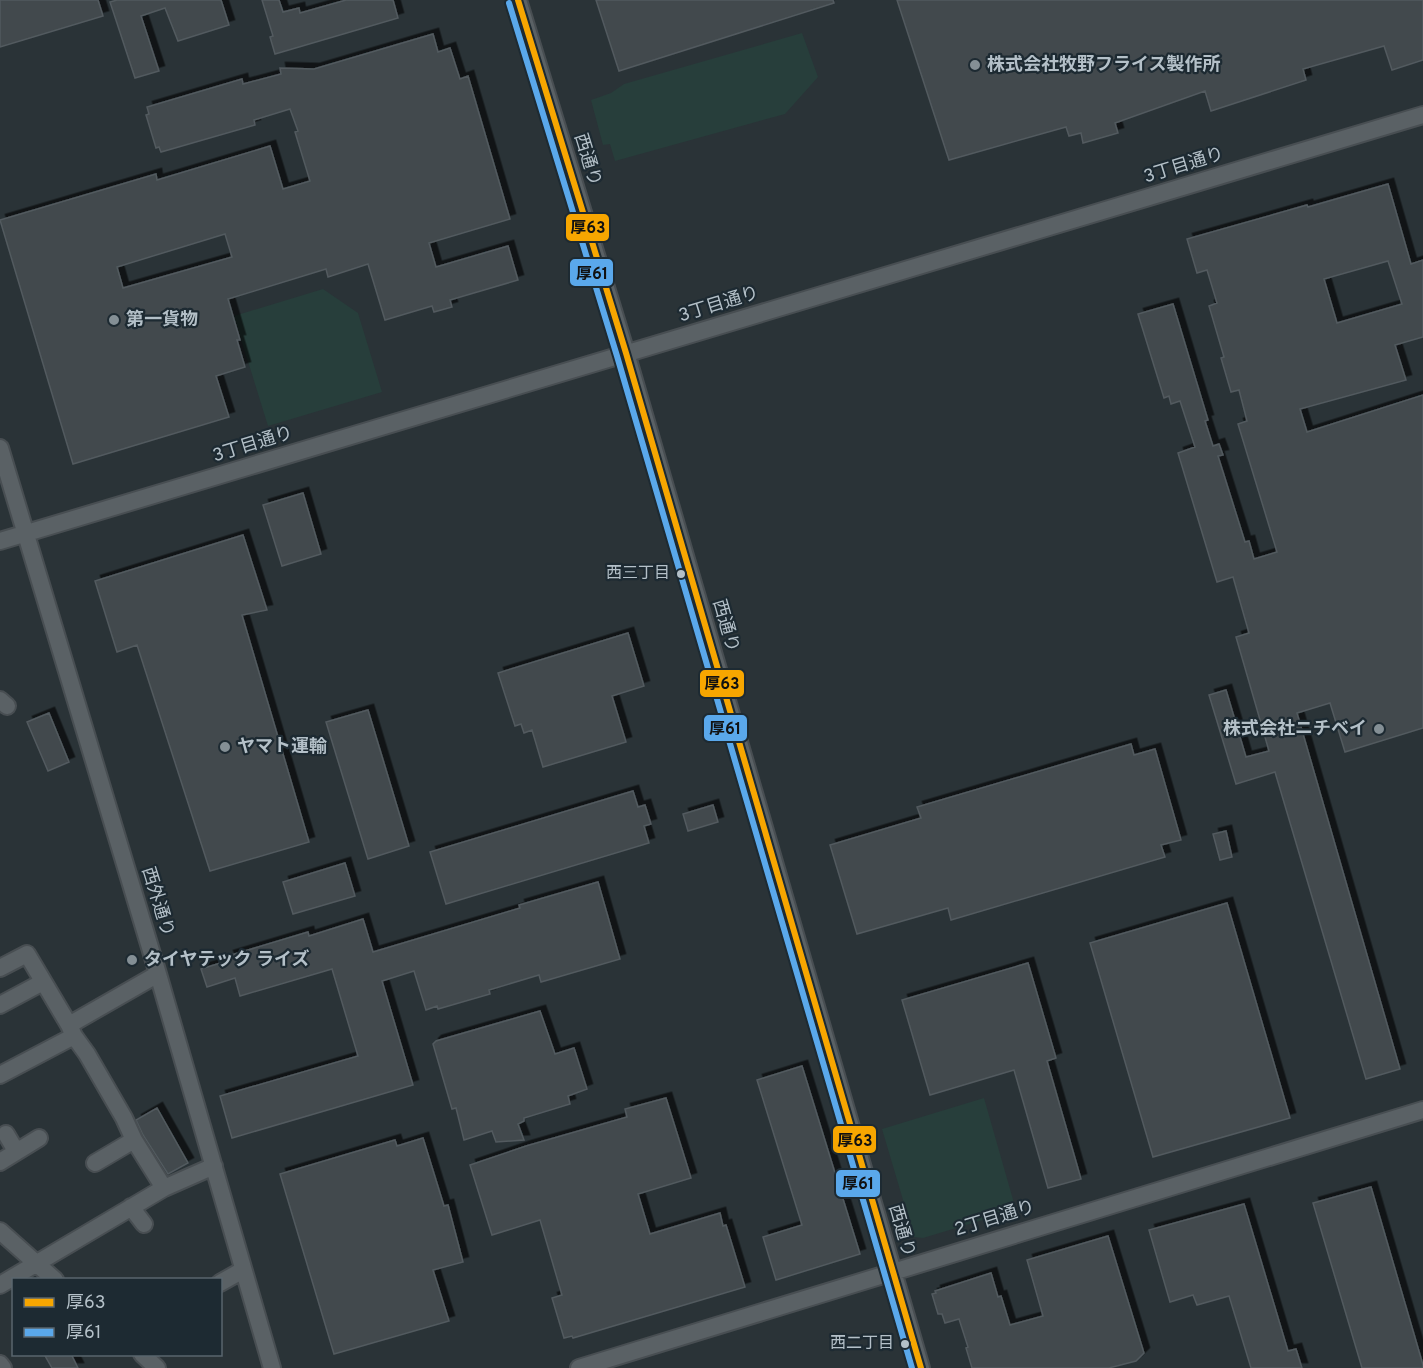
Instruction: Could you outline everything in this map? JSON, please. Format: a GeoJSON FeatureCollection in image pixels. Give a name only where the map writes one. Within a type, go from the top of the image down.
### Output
{"type":"FeatureCollection","features":[{"type":"Feature","properties":{"kind":"street","name":"西通り"},"geometry":{"type":"LineString","coordinates":[[518,0],[626,353],[921,1368]]}},
{"type":"Feature","properties":{"kind":"street","name":"3丁目通り"},"geometry":{"type":"LineString","coordinates":[[0,541],[1423,115]]}},
{"type":"Feature","properties":{"kind":"street","name":"西外通り"},"geometry":{"type":"LineString","coordinates":[[0,448],[158,974],[272,1368]]}},
{"type":"Feature","properties":{"kind":"street"},"geometry":{"type":"LineString","coordinates":[[0,968],[27,954],[164,1188]]}},
{"type":"Feature","properties":{"kind":"street"},"geometry":{"type":"LineString","coordinates":[[6,1076],[71,1030],[158,974]]}},
{"type":"Feature","properties":{"kind":"street"},"geometry":{"type":"LineString","coordinates":[[0,1005],[43,982]]}},
{"type":"Feature","properties":{"kind":"street","name":"2丁目通り"},"geometry":{"type":"LineString","coordinates":[[579,1368],[1423,1110]]}},
{"type":"Feature","properties":{"kind":"street"},"geometry":{"type":"LineString","coordinates":[[6,1134],[16,1152]]}},
{"type":"Feature","properties":{"kind":"street"},"geometry":{"type":"LineString","coordinates":[[0,1162],[39,1138]]}},
{"type":"Feature","properties":{"kind":"street"},"geometry":{"type":"LineString","coordinates":[[95,1162],[134,1140]]}},
{"type":"Feature","properties":{"kind":"street"},"geometry":{"type":"LineString","coordinates":[[12,1278],[164,1188],[214,1166]]}},
{"type":"Feature","properties":{"kind":"street"},"geometry":{"type":"LineString","coordinates":[[131,1207],[144,1224]]}},
{"type":"Feature","properties":{"kind":"street"},"geometry":{"type":"LineString","coordinates":[[0,1231],[53,1278]]}},
{"type":"Feature","properties":{"kind":"street"},"geometry":{"type":"LineString","coordinates":[[222,1282],[243,1270]]}},
{"type":"Feature","properties":{"kind":"street"},"geometry":{"type":"LineString","coordinates":[[0,1364],[3,1368]]}},
{"type":"Feature","properties":{"kind":"green space"},"geometry":{"type":"Polygon","coordinates":[[[802,33],[818,77],[785,114],[615,161],[610,144],[603,145],[591,100],[611,93],[624,84],[802,33]]]}},
{"type":"Feature","properties":{"kind":"green space"},"geometry":{"type":"Polygon","coordinates":[[[323,289],[358,313],[382,392],[268,426],[234,316],[323,289]]]}},
{"type":"Feature","properties":{"kind":"green space"},"geometry":{"type":"Polygon","coordinates":[[[984,1098],[1016,1210],[923,1238],[914,1237],[882,1129],[984,1098]]]}},
{"type":"Feature","properties":{"kind":"building"},"geometry":{"type":"Polygon","coordinates":[[[0,0],[98,0],[103,16],[0,47],[0,0]]]}},
{"type":"Feature","properties":{"kind":"building"},"geometry":{"type":"Polygon","coordinates":[[[117,0],[221,0],[229,25],[178,41],[165,8],[141,16],[159,71],[135,78],[110,2],[117,0]]]}},
{"type":"Feature","properties":{"kind":"building"},"geometry":{"type":"Polygon","coordinates":[[[262,0],[279,0],[283,12],[299,8],[300,13],[346,0],[393,0],[398,18],[275,54],[270,37],[273,36],[262,0]]]}},
{"type":"Feature","properties":{"kind":"building"},"geometry":{"type":"Polygon","coordinates":[[[596,0],[833,0],[834,3],[619,71],[596,0]]]}},
{"type":"Feature","properties":{"kind":"building"},"geometry":{"type":"Polygon","coordinates":[[[897,0],[1423,0],[1423,60],[1392,70],[1384,46],[1303,69],[1306,80],[1211,111],[1205,91],[1115,123],[1118,133],[1083,143],[1081,133],[1069,136],[1066,127],[949,160],[897,0]]]}},
{"type":"Feature","properties":{"kind":"building"},"geometry":{"type":"Polygon","coordinates":[[[433,34],[438,52],[450,48],[460,79],[468,76],[510,219],[429,243],[436,267],[508,246],[518,280],[450,300],[452,307],[434,312],[432,306],[385,320],[368,264],[328,277],[326,269],[228,299],[245,367],[216,376],[229,417],[73,464],[0,220],[156,174],[157,180],[270,146],[283,189],[310,181],[295,132],[298,131],[290,109],[254,120],[255,125],[161,152],[159,147],[156,148],[146,115],[149,114],[147,107],[242,79],[243,84],[281,74],[280,68],[314,69],[433,34]],[[225,234],[117,267],[123,288],[232,257],[225,234]]]}},
{"type":"Feature","properties":{"kind":"building","name":"株式会社ニチベイ"},"geometry":{"type":"Polygon","coordinates":[[[1388,184],[1411,264],[1423,260],[1423,337],[1395,345],[1406,380],[1300,409],[1307,432],[1423,395],[1423,728],[1345,752],[1330,703],[1297,713],[1400,1069],[1366,1079],[1275,772],[1236,784],[1209,695],[1226,690],[1246,757],[1269,751],[1236,637],[1249,633],[1233,577],[1217,582],[1178,453],[1195,447],[1180,401],[1171,404],[1169,396],[1164,398],[1138,314],[1173,304],[1208,420],[1205,421],[1213,446],[1219,444],[1223,455],[1218,456],[1245,542],[1249,541],[1254,559],[1277,552],[1238,424],[1247,421],[1239,390],[1231,392],[1221,358],[1224,357],[1209,306],[1217,303],[1207,270],[1197,273],[1187,239],[1307,205],[1308,207],[1388,184]],[[1388,261],[1324,279],[1337,323],[1402,304],[1388,261]]]}},
{"type":"Feature","properties":{"kind":"building"},"geometry":{"type":"Polygon","coordinates":[[[303,493],[321,554],[282,566],[263,505],[303,493]]]}},
{"type":"Feature","properties":{"kind":"building","name":"ヤマト運輸"},"geometry":{"type":"Polygon","coordinates":[[[243,535],[267,610],[242,615],[309,842],[210,871],[137,645],[117,652],[95,581],[243,535]]]}},
{"type":"Feature","properties":{"kind":"building"},"geometry":{"type":"Polygon","coordinates":[[[628,633],[644,686],[612,696],[626,742],[543,767],[532,730],[524,733],[521,724],[515,726],[498,673],[628,633]]]}},
{"type":"Feature","properties":{"kind":"building"},"geometry":{"type":"Polygon","coordinates":[[[368,710],[409,846],[368,859],[326,722],[368,710]]]}},
{"type":"Feature","properties":{"kind":"building"},"geometry":{"type":"Polygon","coordinates":[[[49,713],[69,762],[48,771],[27,722],[49,713]]]}},
{"type":"Feature","properties":{"kind":"building"},"geometry":{"type":"Polygon","coordinates":[[[1131,744],[1134,755],[1155,749],[1181,840],[1161,845],[1165,857],[951,920],[948,908],[857,934],[830,845],[921,818],[917,807],[1131,744]]]}},
{"type":"Feature","properties":{"kind":"building"},"geometry":{"type":"Polygon","coordinates":[[[633,791],[638,807],[645,805],[651,824],[644,826],[649,843],[446,904],[430,852],[633,791]]]}},
{"type":"Feature","properties":{"kind":"building"},"geometry":{"type":"Polygon","coordinates":[[[713,805],[718,822],[688,831],[683,814],[713,805]]]}},
{"type":"Feature","properties":{"kind":"building"},"geometry":{"type":"Polygon","coordinates":[[[1226,831],[1232,857],[1220,860],[1213,834],[1226,831]]]}},
{"type":"Feature","properties":{"kind":"building"},"geometry":{"type":"Polygon","coordinates":[[[345,863],[355,896],[293,914],[283,882],[345,863]]]}},
{"type":"Feature","properties":{"kind":"building"},"geometry":{"type":"Polygon","coordinates":[[[598,882],[620,959],[541,982],[539,975],[489,990],[490,994],[438,1009],[437,1006],[426,1010],[414,971],[382,981],[413,1085],[232,1138],[220,1096],[358,1056],[332,969],[240,996],[235,978],[207,987],[201,969],[230,960],[228,956],[308,932],[309,936],[363,919],[373,952],[598,882]]]}},
{"type":"Feature","properties":{"kind":"building"},"geometry":{"type":"Polygon","coordinates":[[[1227,903],[1290,1118],[1153,1157],[1090,943],[1227,903]]]}},
{"type":"Feature","properties":{"kind":"building"},"geometry":{"type":"Polygon","coordinates":[[[1028,963],[1056,1058],[1047,1061],[1081,1179],[1048,1188],[1014,1070],[930,1095],[902,1000],[1028,963]]]}},
{"type":"Feature","properties":{"kind":"building"},"geometry":{"type":"Polygon","coordinates":[[[540,1011],[555,1054],[574,1048],[587,1089],[568,1096],[570,1104],[524,1118],[524,1121],[518,1124],[524,1140],[496,1142],[492,1131],[464,1140],[456,1108],[452,1109],[433,1044],[436,1041],[540,1011]]]}},
{"type":"Feature","properties":{"kind":"building"},"geometry":{"type":"Polygon","coordinates":[[[802,1066],[860,1254],[776,1280],[763,1237],[802,1225],[757,1080],[802,1066]]]}},
{"type":"Feature","properties":{"kind":"building"},"geometry":{"type":"Polygon","coordinates":[[[666,1098],[691,1178],[638,1194],[650,1234],[720,1213],[723,1226],[726,1225],[745,1287],[573,1338],[572,1336],[564,1338],[552,1298],[562,1295],[540,1220],[492,1235],[470,1165],[627,1117],[625,1109],[666,1098]]]}},
{"type":"Feature","properties":{"kind":"building"},"geometry":{"type":"Polygon","coordinates":[[[157,1108],[188,1163],[168,1174],[136,1120],[157,1108]]]}},
{"type":"Feature","properties":{"kind":"building"},"geometry":{"type":"Polygon","coordinates":[[[423,1138],[444,1206],[448,1205],[463,1262],[433,1270],[449,1321],[334,1354],[280,1174],[395,1140],[397,1146],[423,1138]]]}},
{"type":"Feature","properties":{"kind":"building"},"geometry":{"type":"Polygon","coordinates":[[[1371,1187],[1423,1368],[1362,1368],[1313,1203],[1371,1187]]]}},
{"type":"Feature","properties":{"kind":"building"},"geometry":{"type":"Polygon","coordinates":[[[1244,1204],[1288,1351],[1296,1349],[1302,1368],[1251,1368],[1229,1296],[1197,1305],[1193,1295],[1170,1302],[1149,1230],[1244,1204]]]}},
{"type":"Feature","properties":{"kind":"building"},"geometry":{"type":"Polygon","coordinates":[[[1108,1236],[1144,1353],[1136,1361],[1109,1368],[972,1368],[959,1319],[945,1323],[942,1314],[938,1314],[932,1294],[936,1293],[935,1291],[991,1273],[1010,1325],[1043,1316],[1027,1260],[1108,1236]]]}},
{"type":"Feature","properties":{"kind":"building"},"geometry":{"type":"Polygon","coordinates":[[[45,1356],[72,1356],[78,1368],[52,1368],[45,1356]]]}},
{"type":"Feature","properties":{"kind":"transit line","name":"厚63"},"geometry":{"type":"LineString","coordinates":[[518,0],[626,353],[921,1368]]}},
{"type":"Feature","properties":{"kind":"transit line","name":"厚61"},"geometry":{"type":"LineString","coordinates":[[509,3],[617,356],[912,1368]]}},
{"type":"Feature","properties":{"kind":"place","name":"株式会社牧野フライス製作所"},"geometry":{"type":"Point","coordinates":[975,65]}},
{"type":"Feature","properties":{"kind":"place","name":"第一貨物"},"geometry":{"type":"Point","coordinates":[114,320]}},
{"type":"Feature","properties":{"kind":"place","name":"西三丁目"},"geometry":{"type":"Point","coordinates":[681,574]}},
{"type":"Feature","properties":{"kind":"place","name":"株式会社ニチベイ"},"geometry":{"type":"Point","coordinates":[1379,729]}},
{"type":"Feature","properties":{"kind":"place","name":"ヤマト運輸"},"geometry":{"type":"Point","coordinates":[225,747]}},
{"type":"Feature","properties":{"kind":"place","name":"タイヤテック ライズ"},"geometry":{"type":"Point","coordinates":[132,960]}},
{"type":"Feature","properties":{"kind":"place","name":"西二丁目"},"geometry":{"type":"Point","coordinates":[905,1344]}}]}
